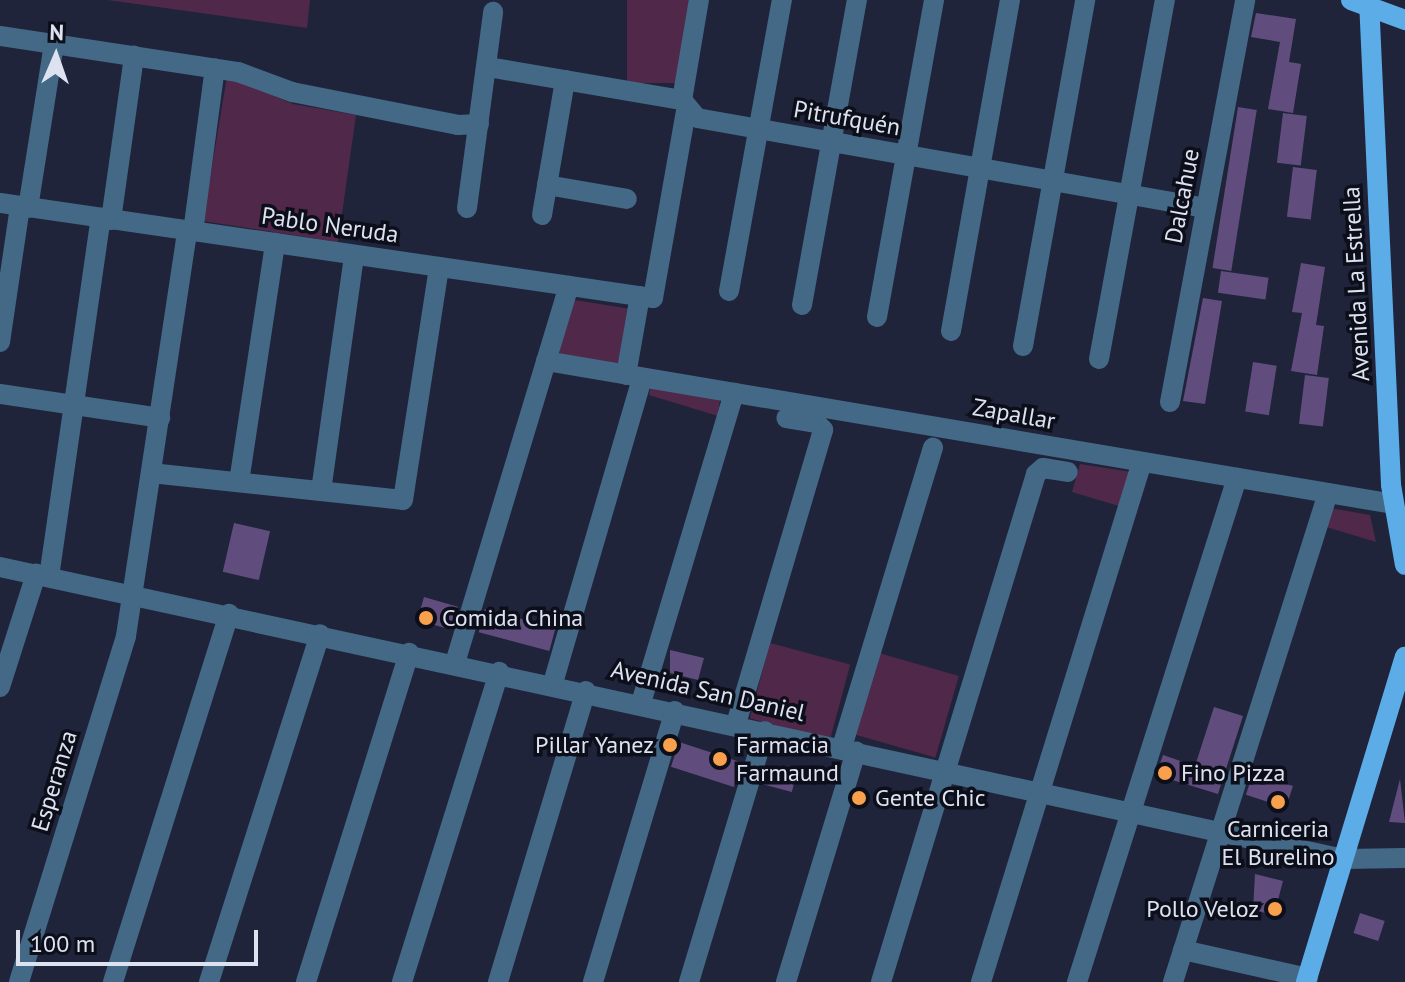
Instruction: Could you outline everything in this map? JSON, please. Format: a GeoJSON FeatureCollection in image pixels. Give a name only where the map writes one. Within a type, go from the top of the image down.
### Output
{"type":"FeatureCollection","features":[{"type":"Feature","properties":{"kind":"main road"},"geometry":{"type":"LineString","coordinates":[[1363,3],[1405,20]]}},
{"type":"Feature","properties":{"kind":"main road","name":"Avenida La Estrella"},"geometry":{"type":"LineString","coordinates":[[1363,3],[1396,492],[1405,565]]}},
{"type":"Feature","properties":{"kind":"main road"},"geometry":{"type":"LineString","coordinates":[[1307,980],[1405,657]]}},
{"type":"Feature","properties":{"kind":"street"},"geometry":{"type":"LineString","coordinates":[[553,683],[634,376],[646,297],[684,106],[699,0]]}},
{"type":"Feature","properties":{"kind":"street"},"geometry":{"type":"LineString","coordinates":[[729,291],[782,0]]}},
{"type":"Feature","properties":{"kind":"street"},"geometry":{"type":"LineString","coordinates":[[802,305],[857,0]]}},
{"type":"Feature","properties":{"kind":"street"},"geometry":{"type":"LineString","coordinates":[[877,317],[934,0]]}},
{"type":"Feature","properties":{"kind":"street"},"geometry":{"type":"LineString","coordinates":[[951,331],[1010,0]]}},
{"type":"Feature","properties":{"kind":"street"},"geometry":{"type":"LineString","coordinates":[[1023,346],[1085,0]]}},
{"type":"Feature","properties":{"kind":"street"},"geometry":{"type":"LineString","coordinates":[[1099,359],[1165,0]]}},
{"type":"Feature","properties":{"kind":"street","name":"Dalcahue"},"geometry":{"type":"LineString","coordinates":[[1170,402],[1245,0]]}},
{"type":"Feature","properties":{"kind":"street"},"geometry":{"type":"LineString","coordinates":[[467,208],[493,12]]}},
{"type":"Feature","properties":{"kind":"street"},"geometry":{"type":"LineString","coordinates":[[0,36],[215,68],[292,92],[443,123],[479,124]]}},
{"type":"Feature","properties":{"kind":"street"},"geometry":{"type":"LineString","coordinates":[[0,342],[16,206],[54,44]]}},
{"type":"Feature","properties":{"kind":"street"},"geometry":{"type":"LineString","coordinates":[[0,687],[43,576],[134,56]]}},
{"type":"Feature","properties":{"kind":"street","name":"Pitrufquén"},"geometry":{"type":"LineString","coordinates":[[488,67],[684,106],[759,129],[1206,208]]}},
{"type":"Feature","properties":{"kind":"street","name":"Esperanza"},"geometry":{"type":"LineString","coordinates":[[19,982],[135,595],[151,473],[215,68]]}},
{"type":"Feature","properties":{"kind":"street"},"geometry":{"type":"LineString","coordinates":[[542,215],[565,80]]}},
{"type":"Feature","properties":{"kind":"street"},"geometry":{"type":"LineString","coordinates":[[547,185],[627,199]]}},
{"type":"Feature","properties":{"kind":"street","name":"Pablo Neruda"},"geometry":{"type":"LineString","coordinates":[[16,206],[646,297]]}},
{"type":"Feature","properties":{"kind":"street"},"geometry":{"type":"LineString","coordinates":[[239,482],[275,243]]}},
{"type":"Feature","properties":{"kind":"street"},"geometry":{"type":"LineString","coordinates":[[321,491],[354,255]]}},
{"type":"Feature","properties":{"kind":"street"},"geometry":{"type":"LineString","coordinates":[[151,473],[403,500],[439,267]]}},
{"type":"Feature","properties":{"kind":"street"},"geometry":{"type":"LineString","coordinates":[[455,663],[569,286]]}},
{"type":"Feature","properties":{"kind":"street","name":"Zapallar"},"geometry":{"type":"LineString","coordinates":[[546,361],[1328,493],[1396,492]]}},
{"type":"Feature","properties":{"kind":"street"},"geometry":{"type":"LineString","coordinates":[[641,703],[734,393]]}},
{"type":"Feature","properties":{"kind":"street"},"geometry":{"type":"LineString","coordinates":[[0,394],[160,418]]}},
{"type":"Feature","properties":{"kind":"street"},"geometry":{"type":"LineString","coordinates":[[736,724],[823,430],[817,423],[786,418]]}},
{"type":"Feature","properties":{"kind":"street"},"geometry":{"type":"LineString","coordinates":[[786,982],[933,448]]}},
{"type":"Feature","properties":{"kind":"street"},"geometry":{"type":"LineString","coordinates":[[981,982],[1043,792],[1142,462]]}},
{"type":"Feature","properties":{"kind":"street"},"geometry":{"type":"LineString","coordinates":[[881,982],[1037,471],[1068,472]]}},
{"type":"Feature","properties":{"kind":"street"},"geometry":{"type":"LineString","coordinates":[[1077,982],[1237,478]]}},
{"type":"Feature","properties":{"kind":"street"},"geometry":{"type":"LineString","coordinates":[[1173,982],[1328,493]]}},
{"type":"Feature","properties":{"kind":"street","name":"Avenida San Daniel"},"geometry":{"type":"LineString","coordinates":[[0,567],[553,683],[1344,859],[1405,858]]}},
{"type":"Feature","properties":{"kind":"street"},"geometry":{"type":"LineString","coordinates":[[113,982],[229,614]]}},
{"type":"Feature","properties":{"kind":"street"},"geometry":{"type":"LineString","coordinates":[[209,982],[320,634]]}},
{"type":"Feature","properties":{"kind":"street"},"geometry":{"type":"LineString","coordinates":[[306,982],[409,653]]}},
{"type":"Feature","properties":{"kind":"street"},"geometry":{"type":"LineString","coordinates":[[402,982],[499,672]]}},
{"type":"Feature","properties":{"kind":"street"},"geometry":{"type":"LineString","coordinates":[[498,982],[586,691]]}},
{"type":"Feature","properties":{"kind":"street"},"geometry":{"type":"LineString","coordinates":[[593,982],[675,711]]}},
{"type":"Feature","properties":{"kind":"street"},"geometry":{"type":"LineString","coordinates":[[689,982],[765,731]]}},
{"type":"Feature","properties":{"kind":"street"},"geometry":{"type":"LineString","coordinates":[[1183,950],[1307,980]]}},
{"type":"Feature","properties":{"kind":"shaded area"},"geometry":{"type":"Polygon","coordinates":[[[108,0],[310,0],[307,28],[108,0]]]}},
{"type":"Feature","properties":{"kind":"shaded area"},"geometry":{"type":"Polygon","coordinates":[[[627,0],[691,0],[691,83],[627,83],[627,0]]]}},
{"type":"Feature","properties":{"kind":"shaded area"},"geometry":{"type":"Polygon","coordinates":[[[227,76],[293,104],[356,115],[338,242],[203,221],[227,76]]]}},
{"type":"Feature","properties":{"kind":"shaded area"},"geometry":{"type":"Polygon","coordinates":[[[568,299],[631,309],[622,366],[559,356],[568,299]]]}},
{"type":"Feature","properties":{"kind":"shaded area"},"geometry":{"type":"Polygon","coordinates":[[[651,385],[720,398],[718,416],[649,395],[651,385]]]}},
{"type":"Feature","properties":{"kind":"shaded area"},"geometry":{"type":"Polygon","coordinates":[[[1080,464],[1131,472],[1122,507],[1072,492],[1080,464]]]}},
{"type":"Feature","properties":{"kind":"shaded area"},"geometry":{"type":"Polygon","coordinates":[[[1330,508],[1370,515],[1376,542],[1323,526],[1330,508]]]}},
{"type":"Feature","properties":{"kind":"shaded area"},"geometry":{"type":"Polygon","coordinates":[[[770,643],[850,664],[830,740],[750,718],[770,643]]]}},
{"type":"Feature","properties":{"kind":"shaded area"},"geometry":{"type":"Polygon","coordinates":[[[879,653],[959,676],[935,758],[856,735],[879,653]]]}},
{"type":"Feature","properties":{"kind":"building"},"geometry":{"type":"Polygon","coordinates":[[[1256,13],[1296,19],[1289,62],[1301,64],[1293,113],[1268,109],[1280,42],[1251,37],[1256,13]]]}},
{"type":"Feature","properties":{"kind":"building"},"geometry":{"type":"Polygon","coordinates":[[[1238,107],[1257,110],[1231,271],[1213,268],[1238,107]]]}},
{"type":"Feature","properties":{"kind":"building"},"geometry":{"type":"Polygon","coordinates":[[[1283,113],[1307,116],[1301,166],[1277,163],[1283,113]]]}},
{"type":"Feature","properties":{"kind":"building"},"geometry":{"type":"Polygon","coordinates":[[[1293,167],[1317,170],[1311,220],[1287,217],[1293,167]]]}},
{"type":"Feature","properties":{"kind":"building"},"geometry":{"type":"Polygon","coordinates":[[[1301,263],[1325,267],[1316,325],[1324,326],[1317,375],[1291,371],[1302,313],[1292,312],[1301,263]]]}},
{"type":"Feature","properties":{"kind":"building"},"geometry":{"type":"Polygon","coordinates":[[[1221,271],[1269,278],[1265,299],[1218,293],[1221,271]]]}},
{"type":"Feature","properties":{"kind":"building"},"geometry":{"type":"Polygon","coordinates":[[[1203,298],[1222,301],[1205,404],[1183,401],[1203,298]]]}},
{"type":"Feature","properties":{"kind":"building"},"geometry":{"type":"Polygon","coordinates":[[[1253,362],[1277,366],[1269,415],[1245,411],[1253,362]]]}},
{"type":"Feature","properties":{"kind":"building"},"geometry":{"type":"Polygon","coordinates":[[[1305,375],[1329,378],[1323,427],[1299,424],[1305,375]]]}},
{"type":"Feature","properties":{"kind":"building"},"geometry":{"type":"Polygon","coordinates":[[[234,523],[270,531],[259,580],[223,572],[234,523]]]}},
{"type":"Feature","properties":{"kind":"building"},"geometry":{"type":"Polygon","coordinates":[[[424,597],[458,607],[451,630],[417,620],[424,597]]]}},
{"type":"Feature","properties":{"kind":"building"},"geometry":{"type":"Polygon","coordinates":[[[485,609],[556,628],[549,651],[479,632],[485,609]]]}},
{"type":"Feature","properties":{"kind":"building"},"geometry":{"type":"Polygon","coordinates":[[[670,650],[704,658],[698,680],[670,673],[670,650]]]}},
{"type":"Feature","properties":{"kind":"building"},"geometry":{"type":"Polygon","coordinates":[[[1214,707],[1243,716],[1218,794],[1156,775],[1163,755],[1195,766],[1214,707]]]}},
{"type":"Feature","properties":{"kind":"building"},"geometry":{"type":"Polygon","coordinates":[[[679,742],[742,762],[734,787],[671,767],[679,742]]]}},
{"type":"Feature","properties":{"kind":"building"},"geometry":{"type":"Polygon","coordinates":[[[768,765],[797,773],[792,792],[763,784],[768,765]]]}},
{"type":"Feature","properties":{"kind":"building"},"geometry":{"type":"Polygon","coordinates":[[[1253,773],[1293,786],[1286,808],[1246,795],[1253,773]]]}},
{"type":"Feature","properties":{"kind":"building"},"geometry":{"type":"Polygon","coordinates":[[[1400,779],[1405,823],[1389,822],[1400,779]]]}},
{"type":"Feature","properties":{"kind":"building"},"geometry":{"type":"Polygon","coordinates":[[[1255,874],[1283,881],[1274,915],[1253,910],[1255,874]]]}},
{"type":"Feature","properties":{"kind":"building"},"geometry":{"type":"Polygon","coordinates":[[[1360,913],[1385,921],[1378,941],[1354,933],[1360,913]]]}},
{"type":"Feature","properties":{"kind":"place","name":"Comida China"},"geometry":{"type":"Point","coordinates":[426,618]}},
{"type":"Feature","properties":{"kind":"place","name":"Pillar Yanez"},"geometry":{"type":"Point","coordinates":[670,745]}},
{"type":"Feature","properties":{"kind":"place","name":"Farmacia Farmaund"},"geometry":{"type":"Point","coordinates":[720,759]}},
{"type":"Feature","properties":{"kind":"place","name":"Fino Pizza"},"geometry":{"type":"Point","coordinates":[1165,773]}},
{"type":"Feature","properties":{"kind":"place","name":"Gente Chic"},"geometry":{"type":"Point","coordinates":[859,798]}},
{"type":"Feature","properties":{"kind":"place","name":"Carniceria El Burelino"},"geometry":{"type":"Point","coordinates":[1278,802]}},
{"type":"Feature","properties":{"kind":"place","name":"Pollo Veloz"},"geometry":{"type":"Point","coordinates":[1275,909]}}]}
